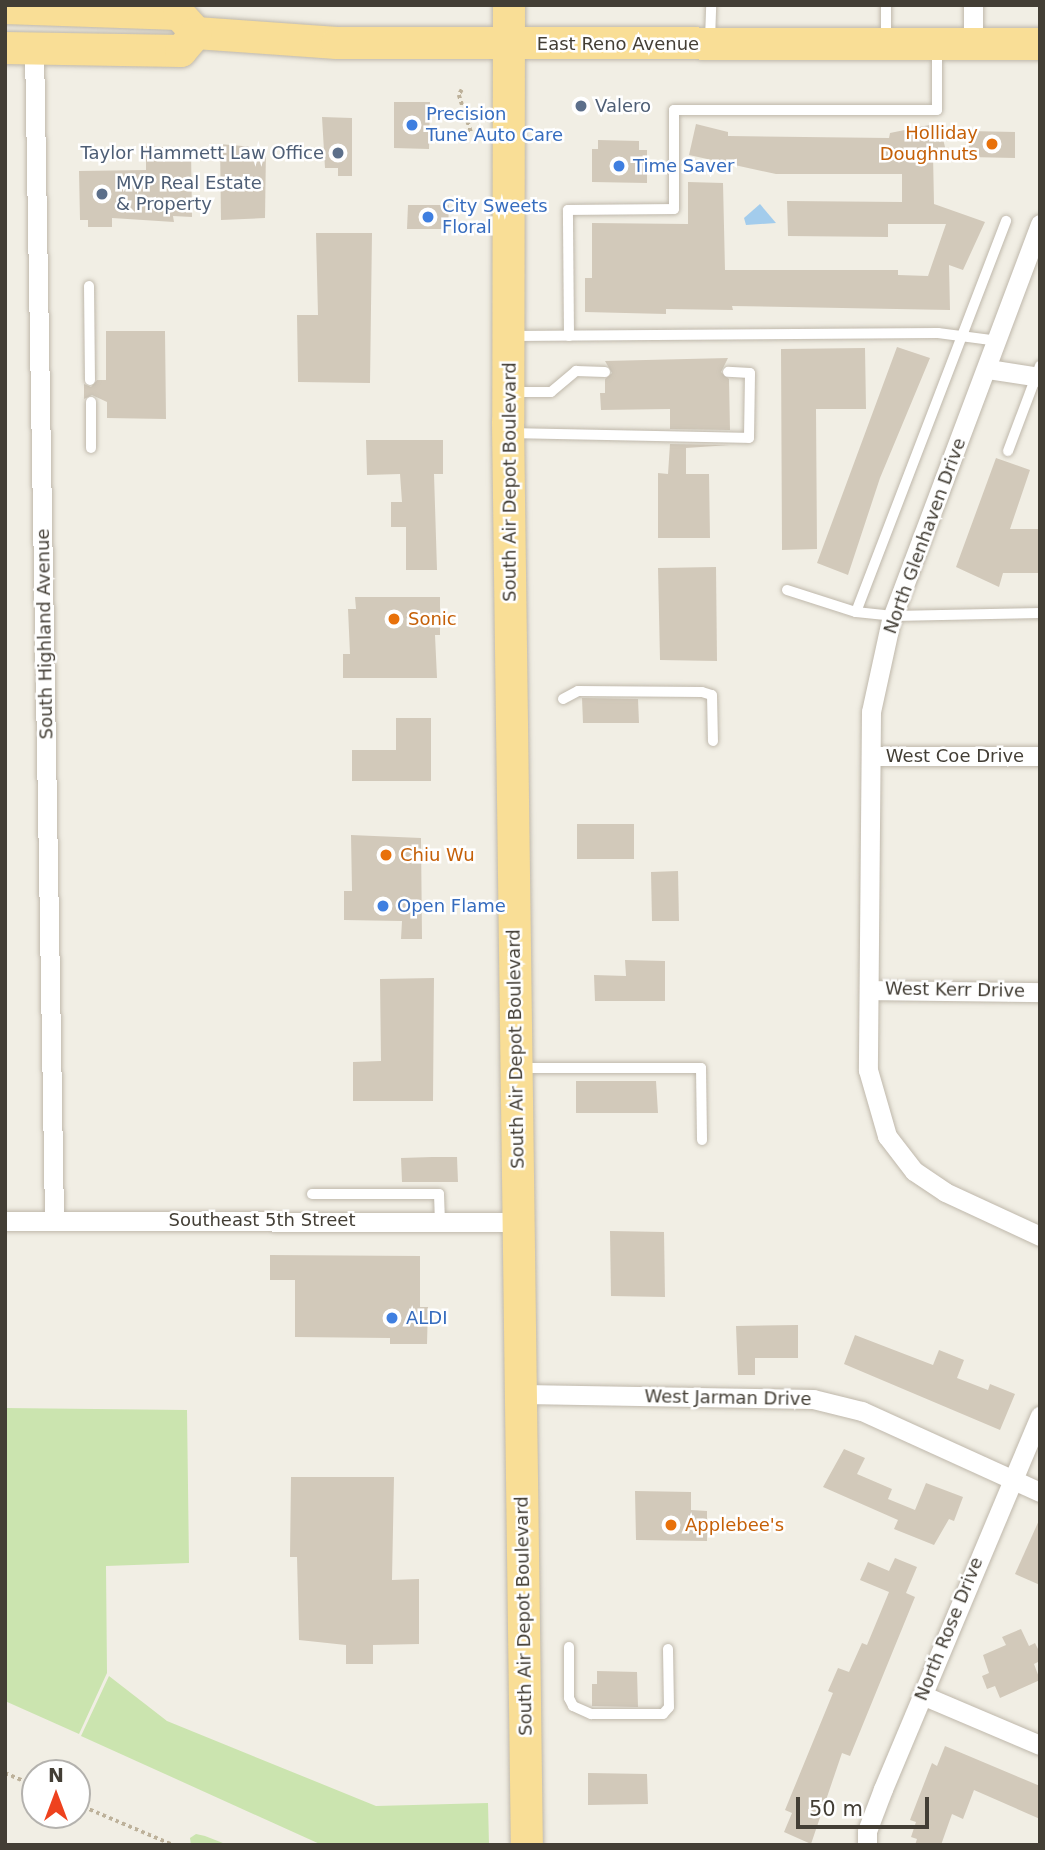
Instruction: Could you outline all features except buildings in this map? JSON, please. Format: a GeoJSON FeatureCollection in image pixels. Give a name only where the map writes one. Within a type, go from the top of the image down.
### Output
{"type":"FeatureCollection","features":[{"type":"Feature","properties":{"kind":"main road","name":"South Air Depot Boulevard"},"geometry":{"type":"LineString","coordinates":[[509,5],[508,392],[527,1845]]}},
{"type":"Feature","properties":{"kind":"main road"},"geometry":{"type":"LineString","coordinates":[[33,7],[179,14],[196,33],[181,51],[20,48],[33,7]]}},
{"type":"Feature","properties":{"kind":"main road","name":"East Reno Avenue"},"geometry":{"type":"LineString","coordinates":[[196,33],[337,43],[1040,44]]}},
{"type":"Feature","properties":{"kind":"street"},"geometry":{"type":"LineString","coordinates":[[973,5],[973,45]]}},
{"type":"Feature","properties":{"kind":"street","name":"South Highland Avenue"},"geometry":{"type":"LineString","coordinates":[[20,48],[54,1220]]}},
{"type":"Feature","properties":{"kind":"street","name":"North Glenhaven Drive"},"geometry":{"type":"LineString","coordinates":[[1039,230],[893,616],[871,712],[869,1070],[877,1111],[887,1136],[914,1171],[944,1192],[1040,1236]]}},
{"type":"Feature","properties":{"kind":"street"},"geometry":{"type":"LineString","coordinates":[[988,369],[1038,374]]}},
{"type":"Feature","properties":{"kind":"street","name":"West Coe Drive"},"geometry":{"type":"LineString","coordinates":[[871,756],[1040,756]]}},
{"type":"Feature","properties":{"kind":"street","name":"West Kerr Drive"},"geometry":{"type":"LineString","coordinates":[[871,990],[1040,992]]}},
{"type":"Feature","properties":{"kind":"street","name":"Southeast 5th Street"},"geometry":{"type":"LineString","coordinates":[[5,1221],[518,1222]]}},
{"type":"Feature","properties":{"kind":"street","name":"West Jarman Drive"},"geometry":{"type":"LineString","coordinates":[[523,1394],[813,1399],[862,1411],[1040,1492]]}},
{"type":"Feature","properties":{"kind":"street","name":"North Rose Drive"},"geometry":{"type":"LineString","coordinates":[[867,1845],[867,1831],[1011,1479],[1040,1416]]}},
{"type":"Feature","properties":{"kind":"street"},"geometry":{"type":"LineString","coordinates":[[922,1695],[1040,1745]]}},
{"type":"Feature","properties":{"kind":"lane"},"geometry":{"type":"LineString","coordinates":[[710,44],[711,5]]}},
{"type":"Feature","properties":{"kind":"lane"},"geometry":{"type":"LineString","coordinates":[[886,5],[886,44]]}},
{"type":"Feature","properties":{"kind":"lane"},"geometry":{"type":"LineString","coordinates":[[569,336],[568,210],[674,209],[674,110],[937,110],[937,44]]}},
{"type":"Feature","properties":{"kind":"lane"},"geometry":{"type":"LineString","coordinates":[[856,612],[1006,221]]}},
{"type":"Feature","properties":{"kind":"lane"},"geometry":{"type":"LineString","coordinates":[[89,286],[90,380]]}},
{"type":"Feature","properties":{"kind":"lane"},"geometry":{"type":"LineString","coordinates":[[509,336],[960,336],[999,341]]}},
{"type":"Feature","properties":{"kind":"lane"},"geometry":{"type":"LineString","coordinates":[[508,392],[551,392],[576,371],[605,372]]}},
{"type":"Feature","properties":{"kind":"lane"},"geometry":{"type":"LineString","coordinates":[[509,433],[749,438],[750,373],[729,372]]}},
{"type":"Feature","properties":{"kind":"lane"},"geometry":{"type":"LineString","coordinates":[[1008,451],[1038,374]]}},
{"type":"Feature","properties":{"kind":"lane"},"geometry":{"type":"LineString","coordinates":[[90,402],[91,448]]}},
{"type":"Feature","properties":{"kind":"lane"},"geometry":{"type":"LineString","coordinates":[[787,590],[856,612],[893,616],[1040,613]]}},
{"type":"Feature","properties":{"kind":"lane"},"geometry":{"type":"LineString","coordinates":[[563,699],[578,691],[702,692],[712,695],[713,741]]}},
{"type":"Feature","properties":{"kind":"lane"},"geometry":{"type":"LineString","coordinates":[[516,1068],[701,1068],[702,1140]]}},
{"type":"Feature","properties":{"kind":"lane"},"geometry":{"type":"LineString","coordinates":[[312,1194],[439,1194],[440,1222]]}},
{"type":"Feature","properties":{"kind":"lane"},"geometry":{"type":"LineString","coordinates":[[569,1647],[569,1698],[573,1706],[591,1714],[663,1714],[669,1707],[668,1649]]}},
{"type":"Feature","properties":{"kind":"path"},"geometry":{"type":"LineString","coordinates":[[462,90],[458,95],[471,132]]}},
{"type":"Feature","properties":{"kind":"path"},"geometry":{"type":"LineString","coordinates":[[91,1810],[173,1845]]}},
{"type":"Feature","properties":{"kind":"green space"},"geometry":{"type":"Polygon","coordinates":[[[5,1408],[187,1410],[189,1563],[106,1566],[107,1673],[79,1734],[5,1701],[5,1408]]]}},
{"type":"Feature","properties":{"kind":"green space"},"geometry":{"type":"Polygon","coordinates":[[[109,1676],[167,1721],[376,1806],[488,1803],[489,1845],[322,1845],[81,1736],[109,1676]]]}},
{"type":"Feature","properties":{"kind":"green space"},"geometry":{"type":"Polygon","coordinates":[[[196,1834],[228,1845],[191,1845],[190,1838],[196,1834]]]}},
{"type":"Feature","properties":{"kind":"water"},"geometry":{"type":"Polygon","coordinates":[[[760,204],[776,223],[746,225],[744,218],[760,204]]]}},
{"type":"Feature","properties":{"kind":"place","name":"Valero"},"geometry":{"type":"Point","coordinates":[581,106]}},
{"type":"Feature","properties":{"kind":"place","name":"Precision Tune Auto Care"},"geometry":{"type":"Point","coordinates":[412,125]}},
{"type":"Feature","properties":{"kind":"place","name":"Holliday Doughnuts"},"geometry":{"type":"Point","coordinates":[992,144]}},
{"type":"Feature","properties":{"kind":"place","name":"Taylor Hammett Law Office"},"geometry":{"type":"Point","coordinates":[338,153]}},
{"type":"Feature","properties":{"kind":"place","name":"Time Saver"},"geometry":{"type":"Point","coordinates":[619,166]}},
{"type":"Feature","properties":{"kind":"place","name":"MVP Real Estate & Property"},"geometry":{"type":"Point","coordinates":[102,194]}},
{"type":"Feature","properties":{"kind":"place","name":"City Sweets Floral"},"geometry":{"type":"Point","coordinates":[428,217]}},
{"type":"Feature","properties":{"kind":"place","name":"Sonic"},"geometry":{"type":"Point","coordinates":[394,619]}},
{"type":"Feature","properties":{"kind":"place","name":"Chiu Wu"},"geometry":{"type":"Point","coordinates":[386,855]}},
{"type":"Feature","properties":{"kind":"place","name":"Open Flame"},"geometry":{"type":"Point","coordinates":[383,906]}},
{"type":"Feature","properties":{"kind":"place","name":"ALDI"},"geometry":{"type":"Point","coordinates":[392,1318]}},
{"type":"Feature","properties":{"kind":"place","name":"Applebee's"},"geometry":{"type":"Point","coordinates":[671,1525]}}]}
